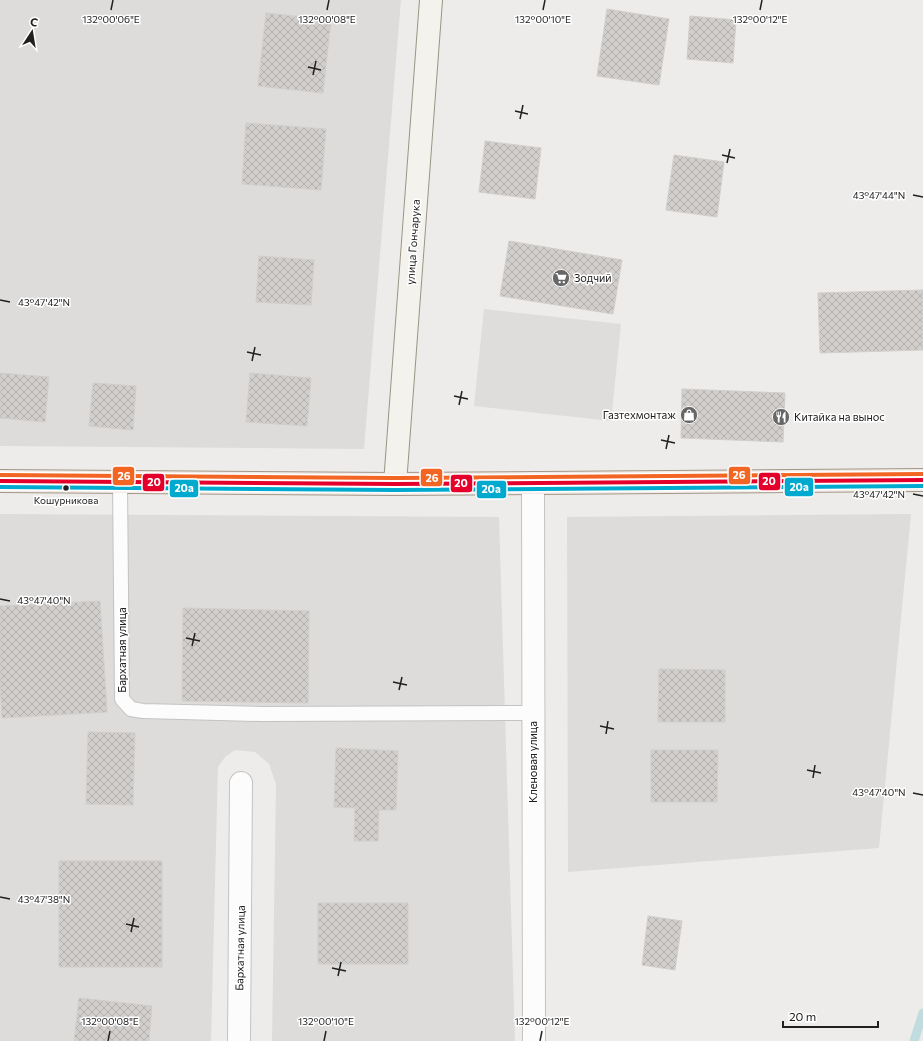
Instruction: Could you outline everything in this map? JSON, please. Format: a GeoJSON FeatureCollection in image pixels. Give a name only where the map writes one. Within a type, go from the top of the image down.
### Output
{"type":"FeatureCollection","features":[{"type":"Feature","properties":{"kind":"main road"},"geometry":{"type":"LineString","coordinates":[[0,480],[396,484],[923,480]]}},
{"type":"Feature","properties":{"kind":"street","name":"улица Гончарука"},"geometry":{"type":"LineString","coordinates":[[396,484],[431,0]]}},
{"type":"Feature","properties":{"kind":"street","name":"Кленовая улица"},"geometry":{"type":"LineString","coordinates":[[533,483],[534,1041]]}},
{"type":"Feature","properties":{"kind":"street","name":"Бархатная улица"},"geometry":{"type":"LineString","coordinates":[[239,1041],[242,783]]}},
{"type":"Feature","properties":{"kind":"lane","name":"Бархатная улица"},"geometry":{"type":"LineString","coordinates":[[120,481],[122,699],[131,709],[143,712],[261,714],[533,713]]}},
{"type":"Feature","properties":{"kind":"shaded area"},"geometry":{"type":"Polygon","coordinates":[[[0,0],[401,0],[364,449],[0,446],[0,0]]]}},
{"type":"Feature","properties":{"kind":"shaded area"},"geometry":{"type":"Polygon","coordinates":[[[484,309],[621,324],[611,421],[474,406],[484,309]]]}},
{"type":"Feature","properties":{"kind":"shaded area"},"geometry":{"type":"Polygon","coordinates":[[[0,514],[499,517],[515,1041],[272,1041],[276,784],[269,764],[255,752],[235,750],[225,757],[218,767],[211,1041],[0,1041],[0,514]]]}},
{"type":"Feature","properties":{"kind":"shaded area"},"geometry":{"type":"Polygon","coordinates":[[[911,514],[879,848],[568,872],[567,517],[911,514]]]}},
{"type":"Feature","properties":{"kind":"building"},"geometry":{"type":"Polygon","coordinates":[[[607,9],[669,19],[659,85],[597,76],[607,9]]]}},
{"type":"Feature","properties":{"kind":"building"},"geometry":{"type":"Polygon","coordinates":[[[266,13],[331,20],[323,93],[258,86],[266,13]]]}},
{"type":"Feature","properties":{"kind":"building"},"geometry":{"type":"Polygon","coordinates":[[[690,16],[736,20],[733,63],[687,59],[690,16]]]}},
{"type":"Feature","properties":{"kind":"building"},"geometry":{"type":"Polygon","coordinates":[[[246,123],[326,129],[321,190],[242,184],[246,123]]]}},
{"type":"Feature","properties":{"kind":"building"},"geometry":{"type":"Polygon","coordinates":[[[485,141],[541,148],[535,199],[479,192],[485,141]]]}},
{"type":"Feature","properties":{"kind":"building"},"geometry":{"type":"Polygon","coordinates":[[[674,155],[724,162],[717,217],[666,210],[674,155]]]}},
{"type":"Feature","properties":{"kind":"building","name":"Зодчий"},"geometry":{"type":"Polygon","coordinates":[[[509,241],[622,260],[613,314],[500,296],[509,241]]]}},
{"type":"Feature","properties":{"kind":"building"},"geometry":{"type":"Polygon","coordinates":[[[259,256],[314,260],[311,305],[256,302],[259,256]]]}},
{"type":"Feature","properties":{"kind":"building"},"geometry":{"type":"Polygon","coordinates":[[[923,290],[923,350],[820,353],[818,293],[923,290]]]}},
{"type":"Feature","properties":{"kind":"building"},"geometry":{"type":"Polygon","coordinates":[[[0,373],[49,377],[45,422],[0,418],[0,373]]]}},
{"type":"Feature","properties":{"kind":"building"},"geometry":{"type":"Polygon","coordinates":[[[250,373],[311,378],[307,426],[246,422],[250,373]]]}},
{"type":"Feature","properties":{"kind":"building"},"geometry":{"type":"Polygon","coordinates":[[[93,383],[136,386],[133,430],[89,426],[93,383]]]}},
{"type":"Feature","properties":{"kind":"building"},"geometry":{"type":"Polygon","coordinates":[[[682,389],[785,393],[783,442],[681,438],[682,389]]]}},
{"type":"Feature","properties":{"kind":"building"},"geometry":{"type":"Polygon","coordinates":[[[100,601],[107,712],[2,718],[0,686],[0,606],[100,601]]]}},
{"type":"Feature","properties":{"kind":"building"},"geometry":{"type":"Polygon","coordinates":[[[183,608],[309,611],[308,703],[182,701],[183,608]]]}},
{"type":"Feature","properties":{"kind":"building"},"geometry":{"type":"Polygon","coordinates":[[[659,669],[725,670],[725,722],[658,722],[659,669]]]}},
{"type":"Feature","properties":{"kind":"building"},"geometry":{"type":"Polygon","coordinates":[[[88,732],[135,733],[133,805],[86,804],[88,732]]]}},
{"type":"Feature","properties":{"kind":"building"},"geometry":{"type":"Polygon","coordinates":[[[336,748],[398,751],[396,810],[379,810],[378,841],[354,841],[355,808],[334,807],[336,748]]]}},
{"type":"Feature","properties":{"kind":"building"},"geometry":{"type":"Polygon","coordinates":[[[651,750],[718,750],[717,802],[651,802],[651,750]]]}},
{"type":"Feature","properties":{"kind":"building"},"geometry":{"type":"Polygon","coordinates":[[[59,861],[162,861],[162,967],[59,967],[59,861]]]}},
{"type":"Feature","properties":{"kind":"building"},"geometry":{"type":"Polygon","coordinates":[[[318,903],[408,903],[408,964],[318,964],[318,903]]]}},
{"type":"Feature","properties":{"kind":"building"},"geometry":{"type":"Polygon","coordinates":[[[648,916],[682,921],[675,970],[642,965],[648,916]]]}},
{"type":"Feature","properties":{"kind":"building"},"geometry":{"type":"Polygon","coordinates":[[[79,998],[152,1006],[149,1041],[74,1041],[79,998]]]}},
{"type":"Feature","properties":{"kind":"waterway"},"geometry":{"type":"LineString","coordinates":[[914,1041],[923,1013]]}},
{"type":"Feature","properties":{"kind":"transit line","name":"26"},"geometry":{"type":"LineString","coordinates":[[0,475],[395,478],[923,474]]}},
{"type":"Feature","properties":{"kind":"transit line","name":"20"},"geometry":{"type":"LineString","coordinates":[[0,481],[395,484],[923,480]]}},
{"type":"Feature","properties":{"kind":"transit line","name":"20а"},"geometry":{"type":"LineString","coordinates":[[0,487],[395,490],[923,486]]}},
{"type":"Feature","properties":{"kind":"place","name":"Зодчий"},"geometry":{"type":"Point","coordinates":[561,278]}},
{"type":"Feature","properties":{"kind":"place","name":"Газтехмонтаж"},"geometry":{"type":"Point","coordinates":[689,415]}},
{"type":"Feature","properties":{"kind":"place","name":"Китайка на вынос"},"geometry":{"type":"Point","coordinates":[781,417]}},
{"type":"Feature","properties":{"kind":"place","name":"Кошурникова"},"geometry":{"type":"Point","coordinates":[66,488]}}]}
